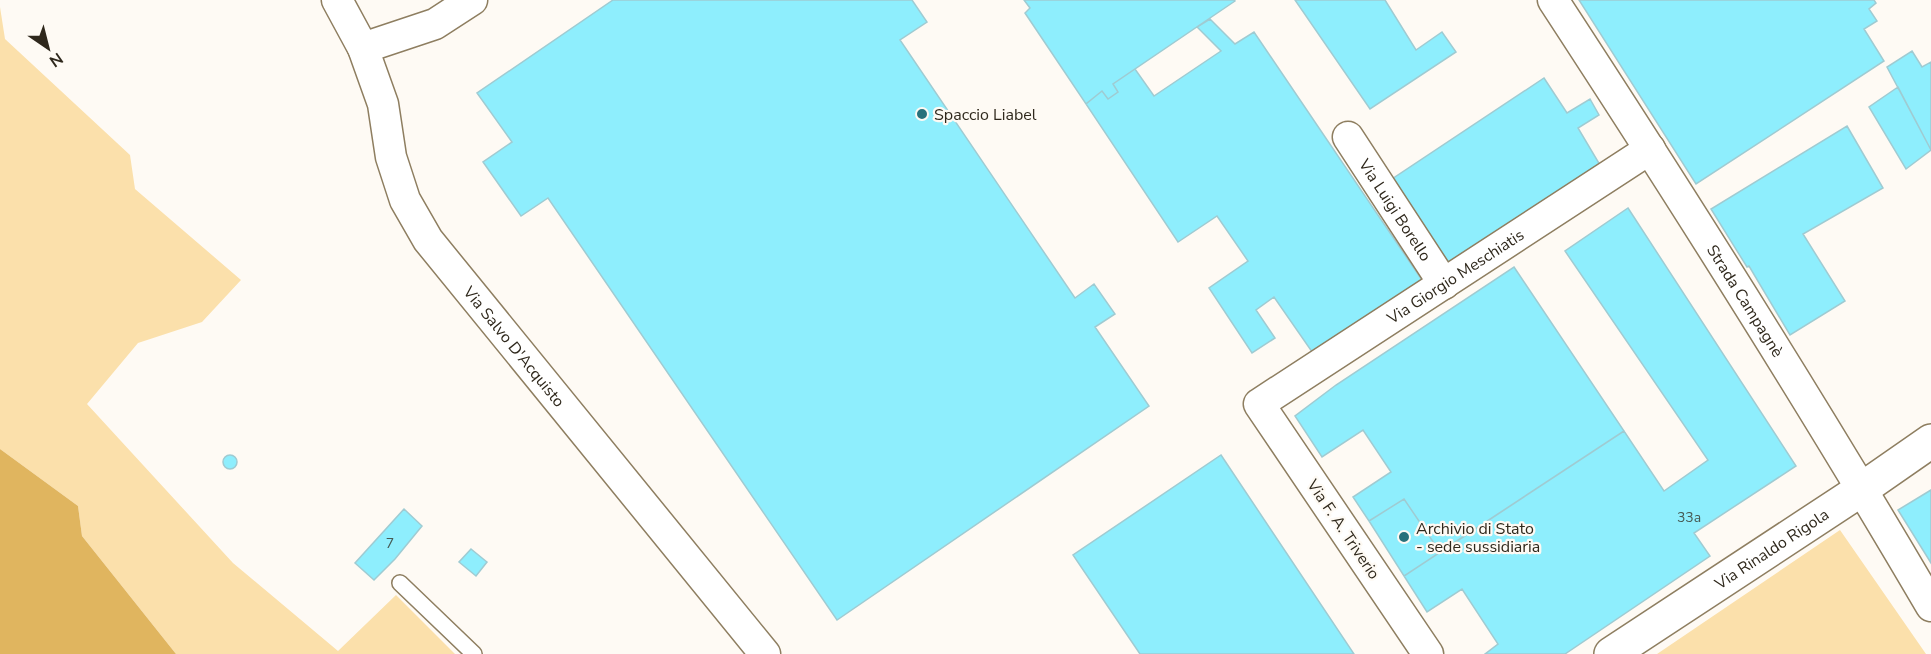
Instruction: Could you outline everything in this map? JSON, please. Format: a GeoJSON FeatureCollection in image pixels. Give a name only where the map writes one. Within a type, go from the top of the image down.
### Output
{"type":"FeatureCollection","features":[{"type":"Feature","properties":{"kind":"street","name":"Via Salvo D'Acquisto"},"geometry":{"type":"LineString","coordinates":[[337,0],[363,48],[383,104],[391,158],[398,182],[405,200],[428,240],[765,654]]}},
{"type":"Feature","properties":{"kind":"street"},"geometry":{"type":"LineString","coordinates":[[363,48],[435,24],[472,0]]}},
{"type":"Feature","properties":{"kind":"street","name":"Strada Campagnè"},"geometry":{"type":"LineString","coordinates":[[1553,0],[1650,149],[1862,489],[1931,606]]}},
{"type":"Feature","properties":{"kind":"street","name":"Via Luigi Borello"},"geometry":{"type":"LineString","coordinates":[[1348,137],[1444,284]]}},
{"type":"Feature","properties":{"kind":"street","name":"Via Giorgio Meschiatis"},"geometry":{"type":"LineString","coordinates":[[1259,404],[1650,149]]}},
{"type":"Feature","properties":{"kind":"street","name":"Via F. A. Triverio"},"geometry":{"type":"LineString","coordinates":[[1259,404],[1428,654]]}},
{"type":"Feature","properties":{"kind":"street","name":"Via Rinaldo Rigola"},"geometry":{"type":"LineString","coordinates":[[1611,654],[1931,441]]}},
{"type":"Feature","properties":{"kind":"lane"},"geometry":{"type":"LineString","coordinates":[[400,583],[474,654]]}},
{"type":"Feature","properties":{"kind":"shaded area"},"geometry":{"type":"Polygon","coordinates":[[[0,7],[5,39],[130,155],[135,189],[241,280],[202,322],[138,343],[87,404],[233,563],[338,651],[396,595],[455,654],[176,654],[82,536],[78,506],[0,449],[0,7]]]}},
{"type":"Feature","properties":{"kind":"shaded area"},"geometry":{"type":"Polygon","coordinates":[[[0,449],[78,506],[82,536],[176,654],[0,654],[0,449]]]}},
{"type":"Feature","properties":{"kind":"shaded area"},"geometry":{"type":"Polygon","coordinates":[[[1840,530],[1926,654],[1657,654],[1840,530]]]}},
{"type":"Feature","properties":{"kind":"building"},"geometry":{"type":"Polygon","coordinates":[[[613,0],[912,0],[927,22],[900,40],[1075,298],[1094,284],[1115,314],[1095,327],[1149,406],[837,620],[548,198],[521,216],[483,162],[512,142],[477,93],[613,0]]]}},
{"type":"Feature","properties":{"kind":"building"},"geometry":{"type":"Polygon","coordinates":[[[1024,0],[1235,1],[1113,84],[1118,92],[1108,99],[1102,91],[1086,104],[1025,13],[1030,8],[1024,0]]]}},
{"type":"Feature","properties":{"kind":"building"},"geometry":{"type":"Polygon","coordinates":[[[1295,0],[1385,0],[1416,50],[1442,32],[1456,52],[1370,109],[1295,0]]]}},
{"type":"Feature","properties":{"kind":"building"},"geometry":{"type":"Polygon","coordinates":[[[1579,0],[1874,0],[1876,3],[1869,9],[1877,21],[1864,29],[1884,61],[1696,184],[1579,0]]]}},
{"type":"Feature","properties":{"kind":"building"},"geometry":{"type":"Polygon","coordinates":[[[1210,19],[1235,44],[1254,32],[1426,286],[1317,359],[1274,297],[1256,310],[1275,338],[1252,353],[1209,288],[1248,261],[1217,216],[1178,242],[1086,104],[1102,91],[1108,99],[1118,92],[1113,84],[1135,69],[1154,96],[1221,51],[1197,27],[1210,19]]]}},
{"type":"Feature","properties":{"kind":"building"},"geometry":{"type":"Polygon","coordinates":[[[1912,51],[1922,67],[1931,62],[1931,150],[1887,67],[1912,51]]]}},
{"type":"Feature","properties":{"kind":"building"},"geometry":{"type":"Polygon","coordinates":[[[1544,78],[1567,113],[1590,99],[1599,115],[1578,128],[1603,170],[1451,269],[1392,179],[1544,78]]]}},
{"type":"Feature","properties":{"kind":"building"},"geometry":{"type":"Polygon","coordinates":[[[1898,87],[1931,150],[1906,169],[1869,107],[1898,87]]]}},
{"type":"Feature","properties":{"kind":"building"},"geometry":{"type":"Polygon","coordinates":[[[1847,126],[1883,188],[1803,234],[1845,301],[1790,335],[1749,266],[1747,267],[1711,209],[1847,126]]]}},
{"type":"Feature","properties":{"kind":"building"},"geometry":{"type":"Polygon","coordinates":[[[1628,208],[1796,466],[1694,533],[1710,556],[1565,654],[1485,654],[1498,644],[1462,589],[1427,612],[1404,576],[1624,431],[1664,491],[1708,460],[1565,251],[1628,208]]]}},
{"type":"Feature","properties":{"kind":"building"},"geometry":{"type":"Polygon","coordinates":[[[1514,267],[1624,431],[1440,552],[1404,499],[1369,521],[1353,497],[1391,472],[1363,430],[1322,457],[1295,416],[1336,385],[1514,267]]]}},
{"type":"Feature","properties":{"kind":"building"},"geometry":{"type":"Polygon","coordinates":[[[230,455],[235,457],[237,462],[235,467],[230,469],[225,467],[223,462],[225,457],[230,455]]]}},
{"type":"Feature","properties":{"kind":"building"},"geometry":{"type":"Polygon","coordinates":[[[1221,455],[1354,654],[1140,654],[1073,555],[1221,455]]]}},
{"type":"Feature","properties":{"kind":"building"},"geometry":{"type":"Polygon","coordinates":[[[1931,490],[1931,563],[1898,510],[1931,490]]]}},
{"type":"Feature","properties":{"kind":"building","name":"Archivio di Stato - sede sussidiaria"},"geometry":{"type":"Polygon","coordinates":[[[1404,499],[1440,552],[1404,576],[1369,521],[1404,499]]]}},
{"type":"Feature","properties":{"kind":"building"},"geometry":{"type":"Polygon","coordinates":[[[404,509],[422,526],[374,580],[355,563],[404,509]]]}},
{"type":"Feature","properties":{"kind":"building"},"geometry":{"type":"Polygon","coordinates":[[[471,549],[487,562],[476,576],[459,562],[471,549]]]}},
{"type":"Feature","properties":{"kind":"place","name":"Spaccio Liabel"},"geometry":{"type":"Point","coordinates":[922,114]}},
{"type":"Feature","properties":{"kind":"place","name":"Archivio di Stato - sede sussidiaria"},"geometry":{"type":"Point","coordinates":[1404,537]}}]}
